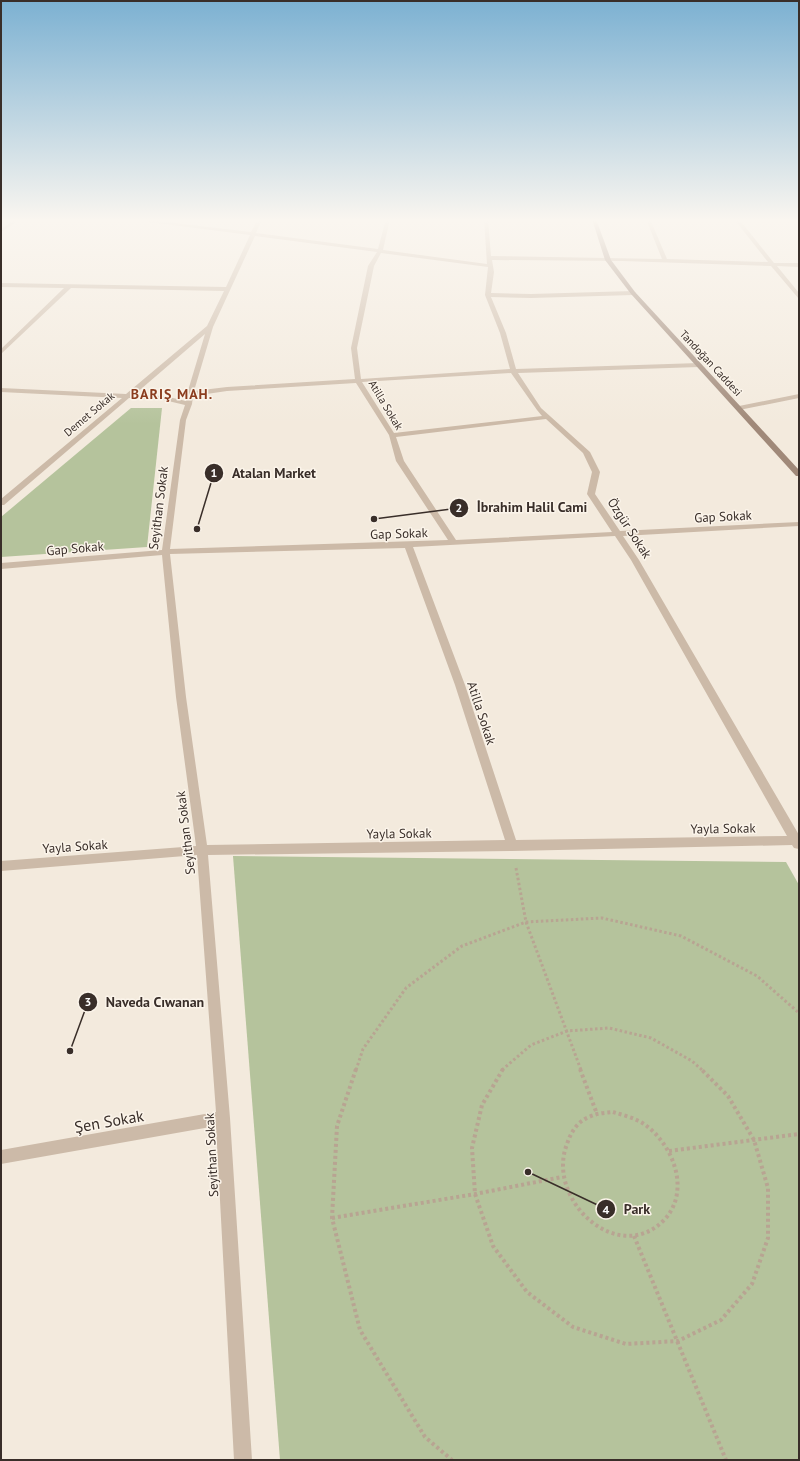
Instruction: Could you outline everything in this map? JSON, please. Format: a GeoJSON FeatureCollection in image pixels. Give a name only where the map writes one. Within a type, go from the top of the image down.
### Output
{"type":"FeatureCollection","features":[{"type":"Feature","properties":{"kind":"street"},"geometry":{"type":"LineString","coordinates":[[1,352],[69,287]]}},
{"type":"Feature","properties":{"kind":"street"},"geometry":{"type":"LineString","coordinates":[[132,287],[228,289]]}},
{"type":"Feature","properties":{"kind":"street","name":"Atilla Sokak"},"geometry":{"type":"LineString","coordinates":[[367,287],[354,348],[358,381],[364,393],[392,435],[400,461],[454,543]]}},
{"type":"Feature","properties":{"kind":"street","name":"Özgür Sokak"},"geometry":{"type":"LineString","coordinates":[[489,287],[488,295],[503,333],[514,372],[539,409],[586,452],[596,472],[591,494],[635,560],[797,842]]}},
{"type":"Feature","properties":{"kind":"street","name":"Tandoğan Caddesi"},"geometry":{"type":"LineString","coordinates":[[629,287],[799,474]]}},
{"type":"Feature","properties":{"kind":"street"},"geometry":{"type":"LineString","coordinates":[[791,287],[799,297]]}},
{"type":"Feature","properties":{"kind":"street","name":"Seyithan Sokak"},"geometry":{"type":"LineString","coordinates":[[228,289],[210,327],[183,420],[166,552],[182,697],[202,850],[223,1118],[243,1460]]}},
{"type":"Feature","properties":{"kind":"street"},"geometry":{"type":"LineString","coordinates":[[488,295],[531,296],[633,293]]}},
{"type":"Feature","properties":{"kind":"street","name":"Demet Sokak"},"geometry":{"type":"LineString","coordinates":[[1,503],[210,327]]}},
{"type":"Feature","properties":{"kind":"street"},"geometry":{"type":"LineString","coordinates":[[1,390],[190,399],[228,389],[544,369],[699,365]]}},
{"type":"Feature","properties":{"kind":"street"},"geometry":{"type":"LineString","coordinates":[[739,408],[799,396]]}},
{"type":"Feature","properties":{"kind":"street"},"geometry":{"type":"LineString","coordinates":[[392,435],[548,417]]}},
{"type":"Feature","properties":{"kind":"street","name":"Gap Sokak"},"geometry":{"type":"LineString","coordinates":[[1,566],[166,552],[454,543],[799,524]]}},
{"type":"Feature","properties":{"kind":"street","name":"Atilla Sokak"},"geometry":{"type":"LineString","coordinates":[[408,545],[460,685],[512,846]]}},
{"type":"Feature","properties":{"kind":"street","name":"Yayla Sokak"},"geometry":{"type":"LineString","coordinates":[[1,866],[202,850],[797,842]]}},
{"type":"Feature","properties":{"kind":"street","name":"Şen Sokak"},"geometry":{"type":"LineString","coordinates":[[1,1158],[223,1118]]}},
{"type":"Feature","properties":{"kind":"path"},"geometry":{"type":"LineString","coordinates":[[512,846],[526,922],[597,1114]]}},
{"type":"Feature","properties":{"kind":"path"},"geometry":{"type":"LineString","coordinates":[[452,1460],[424,1436],[360,1330],[332,1218],[337,1126],[363,1049],[406,988],[462,946],[526,922],[602,918],[681,936],[757,976],[799,1013]]}},
{"type":"Feature","properties":{"kind":"path"},"geometry":{"type":"LineString","coordinates":[[609,1028],[651,1038],[692,1061],[728,1096],[754,1140],[768,1188],[768,1238],[752,1284],[721,1320],[678,1342],[626,1344],[573,1327],[527,1292],[493,1246],[475,1194],[472,1148],[482,1105],[502,1070],[531,1045],[567,1031],[609,1028]]}},
{"type":"Feature","properties":{"kind":"path"},"geometry":{"type":"LineString","coordinates":[[613,1112],[630,1116],[645,1124],[658,1136],[669,1152],[676,1170],[677,1188],[673,1206],[664,1221],[650,1232],[634,1236],[614,1234],[596,1226],[581,1213],[569,1196],[562,1177],[562,1160],[565,1144],[573,1130],[584,1120],[597,1114],[613,1112]]}},
{"type":"Feature","properties":{"kind":"path"},"geometry":{"type":"LineString","coordinates":[[669,1152],[799,1134]]}},
{"type":"Feature","properties":{"kind":"path"},"geometry":{"type":"LineString","coordinates":[[332,1218],[475,1194],[562,1177]]}},
{"type":"Feature","properties":{"kind":"path"},"geometry":{"type":"LineString","coordinates":[[634,1236],[726,1460]]}},
{"type":"Feature","properties":{"kind":"green space"},"geometry":{"type":"Polygon","coordinates":[[[131,408],[162,408],[147,547],[1,557],[1,517],[131,408]]]}},
{"type":"Feature","properties":{"kind":"green space"},"geometry":{"type":"Polygon","coordinates":[[[233,856],[786,862],[799,885],[799,1460],[280,1460],[233,856]]]}},
{"type":"Feature","properties":{"kind":"place","name":"İbrahim Halil Cami"},"geometry":{"type":"Point","coordinates":[374,519]}},
{"type":"Feature","properties":{"kind":"place","name":"Atalan Market"},"geometry":{"type":"Point","coordinates":[197,529]}},
{"type":"Feature","properties":{"kind":"place","name":"Naveda Cıwanan"},"geometry":{"type":"Point","coordinates":[70,1051]}},
{"type":"Feature","properties":{"kind":"place","name":"Park"},"geometry":{"type":"Point","coordinates":[528,1172]}},
{"type":"Feature","properties":{"kind":"district","name":"BARIŞ MAH."},"geometry":{"type":"Point","coordinates":[172,394]}}]}
